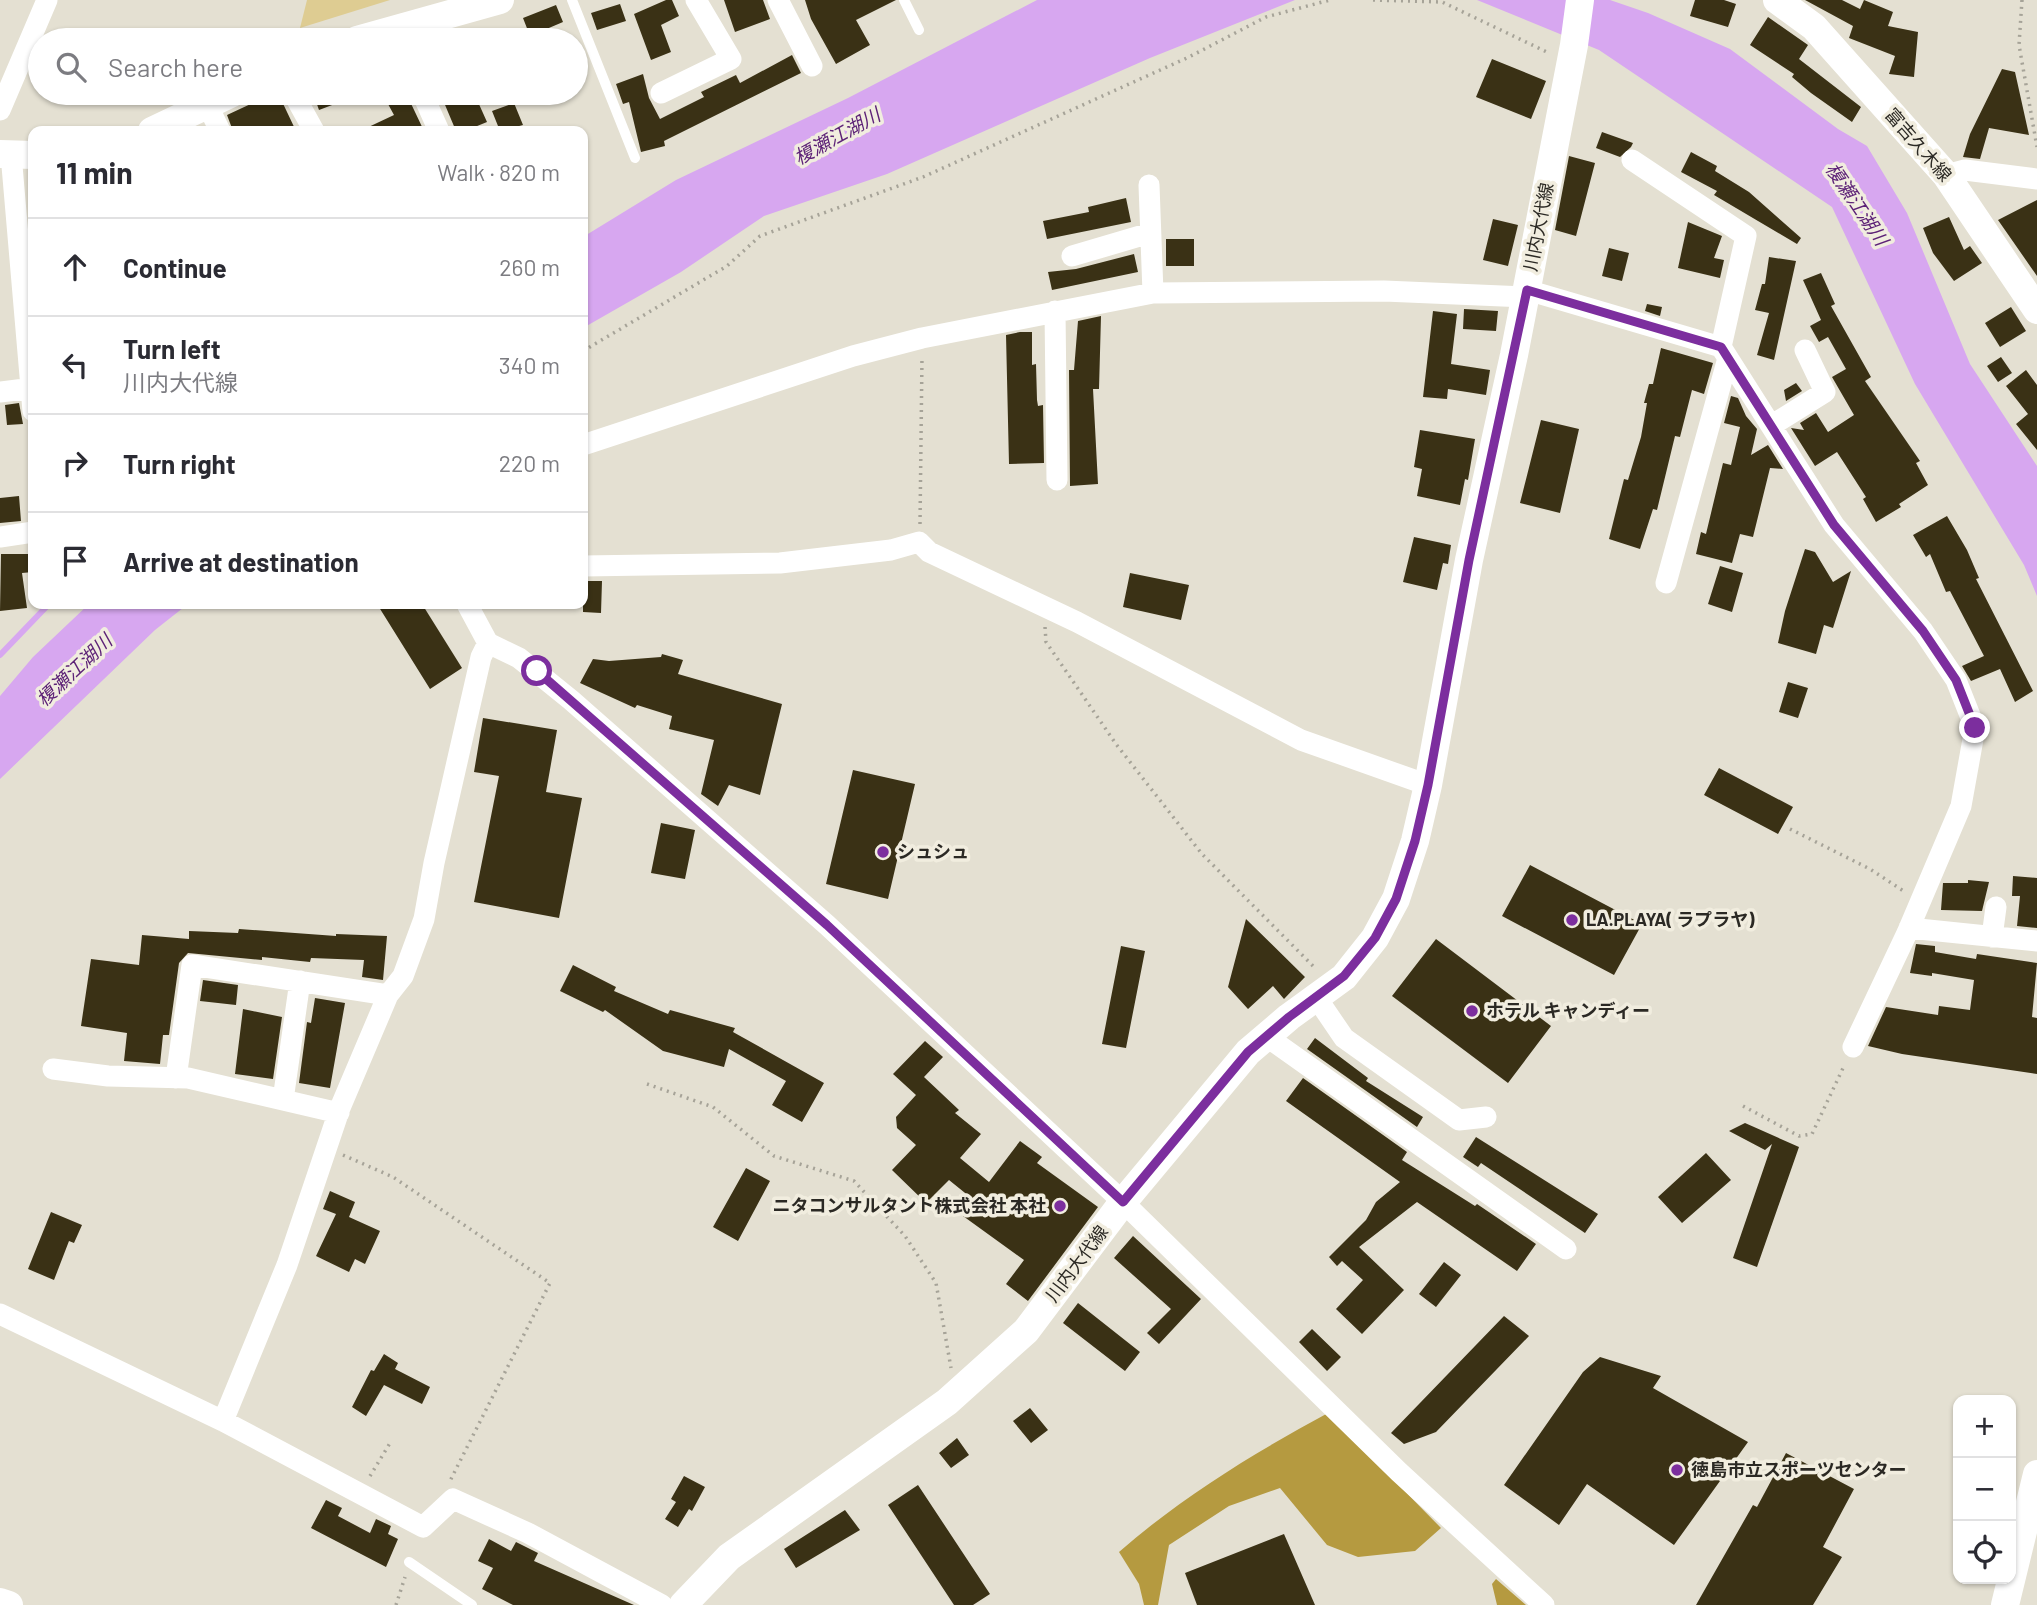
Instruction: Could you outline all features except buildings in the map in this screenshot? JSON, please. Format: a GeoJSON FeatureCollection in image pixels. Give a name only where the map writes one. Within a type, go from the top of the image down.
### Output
{"type":"FeatureCollection","features":[{"type":"Feature","properties":{"kind":"main road"},"geometry":{"type":"LineString","coordinates":[[417,28],[500,0]]}},
{"type":"Feature","properties":{"kind":"main road","name":"川内大代線"},"geometry":{"type":"LineString","coordinates":[[682,1605],[729,1557],[956,1394],[1026,1331],[1123,1202],[1239,1063],[1266,1036],[1344,976],[1375,938],[1396,899],[1415,841],[1428,785],[1469,560],[1526,294],[1580,0]]}},
{"type":"Feature","properties":{"kind":"main road","name":"富吉久木線"},"geometry":{"type":"LineString","coordinates":[[1777,0],[1814,27],[1946,175],[2037,310]]}},
{"type":"Feature","properties":{"kind":"main road"},"geometry":{"type":"LineString","coordinates":[[162,126],[206,105]]}},
{"type":"Feature","properties":{"kind":"main road"},"geometry":{"type":"LineString","coordinates":[[2005,1605],[2037,1474]]}},
{"type":"Feature","properties":{"kind":"main road"},"geometry":{"type":"LineString","coordinates":[[0,1602],[9,1605]]}},
{"type":"Feature","properties":{"kind":"street"},"geometry":{"type":"LineString","coordinates":[[35,28],[47,0]]}},
{"type":"Feature","properties":{"kind":"street"},"geometry":{"type":"LineString","coordinates":[[661,93],[731,59],[696,0]]}},
{"type":"Feature","properties":{"kind":"street"},"geometry":{"type":"LineString","coordinates":[[778,0],[811,66]]}},
{"type":"Feature","properties":{"kind":"street"},"geometry":{"type":"LineString","coordinates":[[0,110],[28,44]]}},
{"type":"Feature","properties":{"kind":"street"},"geometry":{"type":"LineString","coordinates":[[220,105],[220,126]]}},
{"type":"Feature","properties":{"kind":"street"},"geometry":{"type":"LineString","coordinates":[[300,105],[311,126]]}},
{"type":"Feature","properties":{"kind":"street"},"geometry":{"type":"LineString","coordinates":[[427,105],[437,126]]}},
{"type":"Feature","properties":{"kind":"street"},"geometry":{"type":"LineString","coordinates":[[15,154],[28,334]]}},
{"type":"Feature","properties":{"kind":"street"},"geometry":{"type":"LineString","coordinates":[[1632,160],[1746,236],[1724,353],[1666,583]]}},
{"type":"Feature","properties":{"kind":"street"},"geometry":{"type":"LineString","coordinates":[[1946,175],[1965,170],[2037,179]]}},
{"type":"Feature","properties":{"kind":"street"},"geometry":{"type":"LineString","coordinates":[[1149,185],[1153,293]]}},
{"type":"Feature","properties":{"kind":"street"},"geometry":{"type":"LineString","coordinates":[[1072,256],[1150,233]]}},
{"type":"Feature","properties":{"kind":"street"},"geometry":{"type":"LineString","coordinates":[[588,443],[853,356],[922,338],[1153,293],[1384,290],[1526,294],[1724,353],[1834,525],[1923,631],[1956,680],[1975,728],[1961,806],[1909,928],[1853,1047]]}},
{"type":"Feature","properties":{"kind":"street"},"geometry":{"type":"LineString","coordinates":[[1055,311],[1057,480]]}},
{"type":"Feature","properties":{"kind":"street"},"geometry":{"type":"LineString","coordinates":[[1772,425],[1825,392],[1805,350]]}},
{"type":"Feature","properties":{"kind":"street"},"geometry":{"type":"LineString","coordinates":[[0,392],[28,389]]}},
{"type":"Feature","properties":{"kind":"street"},"geometry":{"type":"LineString","coordinates":[[0,537],[28,534]]}},
{"type":"Feature","properties":{"kind":"street"},"geometry":{"type":"LineString","coordinates":[[588,566],[780,563],[891,550],[919,542],[929,552],[1045,608],[1301,740],[1428,785]]}},
{"type":"Feature","properties":{"kind":"street"},"geometry":{"type":"LineString","coordinates":[[470,609],[488,643],[519,658],[571,700],[827,925],[1123,1202],[1399,1472],[1544,1605]]}},
{"type":"Feature","properties":{"kind":"street"},"geometry":{"type":"LineString","coordinates":[[223,1421],[287,1265],[329,1149],[339,1113],[388,995],[403,975],[424,919],[434,863],[481,657],[488,643]]}},
{"type":"Feature","properties":{"kind":"street"},"geometry":{"type":"LineString","coordinates":[[1993,937],[1996,907]]}},
{"type":"Feature","properties":{"kind":"street"},"geometry":{"type":"LineString","coordinates":[[1909,928],[2037,941]]}},
{"type":"Feature","properties":{"kind":"street"},"geometry":{"type":"LineString","coordinates":[[176,1078],[192,965],[388,995]]}},
{"type":"Feature","properties":{"kind":"street"},"geometry":{"type":"LineString","coordinates":[[283,1100],[300,981]]}},
{"type":"Feature","properties":{"kind":"street"},"geometry":{"type":"LineString","coordinates":[[1324,991],[1344,1038],[1459,1120],[1486,1117]]}},
{"type":"Feature","properties":{"kind":"street"},"geometry":{"type":"LineString","coordinates":[[1266,1036],[1566,1249]]}},
{"type":"Feature","properties":{"kind":"street"},"geometry":{"type":"LineString","coordinates":[[53,1069],[108,1076],[176,1078],[339,1113]]}},
{"type":"Feature","properties":{"kind":"street"},"geometry":{"type":"LineString","coordinates":[[0,1314],[223,1421],[423,1527],[453,1499],[528,1533],[662,1605]]}},
{"type":"Feature","properties":{"kind":"lane"},"geometry":{"type":"LineString","coordinates":[[572,0],[583,28]]}},
{"type":"Feature","properties":{"kind":"lane"},"geometry":{"type":"LineString","coordinates":[[904,0],[919,30]]}},
{"type":"Feature","properties":{"kind":"lane"},"geometry":{"type":"LineString","coordinates":[[588,40],[635,159]]}},
{"type":"Feature","properties":{"kind":"lane"},"geometry":{"type":"LineString","coordinates":[[409,1562],[472,1605]]}},
{"type":"Feature","properties":{"kind":"path"},"geometry":{"type":"LineString","coordinates":[[588,348],[727,266],[760,236],[923,177],[1189,57],[1266,17],[1330,0]]}},
{"type":"Feature","properties":{"kind":"path"},"geometry":{"type":"LineString","coordinates":[[1373,0],[1442,2],[1572,54]]}},
{"type":"Feature","properties":{"kind":"path"},"geometry":{"type":"LineString","coordinates":[[2022,0],[2019,45],[2037,147]]}},
{"type":"Feature","properties":{"kind":"path"},"geometry":{"type":"LineString","coordinates":[[919,542],[922,338]]}},
{"type":"Feature","properties":{"kind":"path"},"geometry":{"type":"LineString","coordinates":[[1045,608],[1046,642],[1116,744],[1202,854],[1324,991]]}},
{"type":"Feature","properties":{"kind":"path"},"geometry":{"type":"LineString","coordinates":[[1790,829],[1870,869],[1920,902]]}},
{"type":"Feature","properties":{"kind":"path"},"geometry":{"type":"LineString","coordinates":[[1744,1106],[1799,1136],[1812,1134],[1853,1047]]}},
{"type":"Feature","properties":{"kind":"path"},"geometry":{"type":"LineString","coordinates":[[647,1084],[713,1107],[774,1156],[854,1181],[905,1236],[936,1283],[956,1394]]}},
{"type":"Feature","properties":{"kind":"path"},"geometry":{"type":"LineString","coordinates":[[329,1149],[393,1177],[550,1283],[449,1485],[453,1499]]}},
{"type":"Feature","properties":{"kind":"path"},"geometry":{"type":"LineString","coordinates":[[359,1493],[390,1443]]}},
{"type":"Feature","properties":{"kind":"shaded area"},"geometry":{"type":"Polygon","coordinates":[[[307,0],[390,0],[300,28],[307,0]]]}},
{"type":"Feature","properties":{"kind":"shaded area"},"geometry":{"type":"Polygon","coordinates":[[[1328,1413],[1441,1528],[1415,1551],[1358,1557],[1327,1545],[1280,1488],[1229,1506],[1169,1545],[1158,1605],[1144,1605],[1139,1584],[1119,1552],[1168,1512],[1220,1476],[1328,1413]]]}},
{"type":"Feature","properties":{"kind":"shaded area"},"geometry":{"type":"Polygon","coordinates":[[[1496,1579],[1526,1605],[1497,1605],[1492,1584],[1496,1579]]]}},
{"type":"Feature","properties":{"kind":"water","name":"榎瀬江湖川"},"geometry":{"type":"Polygon","coordinates":[[[1037,0],[1295,0],[1150,58],[887,174],[764,216],[681,272],[588,325],[588,234],[676,180],[848,98],[1037,0]]]}},
{"type":"Feature","properties":{"kind":"water","name":"榎瀬江湖川"},"geometry":{"type":"Polygon","coordinates":[[[1477,0],[1610,0],[1648,13],[1730,49],[1838,129],[1867,146],[1907,213],[1970,364],[2037,466],[2037,596],[2024,565],[1915,384],[1832,207],[1599,50],[1477,0]]]}},
{"type":"Feature","properties":{"kind":"water","name":"榎瀬江湖川"},"geometry":{"type":"Polygon","coordinates":[[[84,609],[182,609],[155,630],[0,779],[0,696],[33,657],[84,609]]]}},
{"type":"Feature","properties":{"kind":"waterway"},"geometry":{"type":"LineString","coordinates":[[0,655],[44,609]]}},
{"type":"Feature","properties":{"kind":"place","name":"シュシュ"},"geometry":{"type":"Point","coordinates":[883,852]}},
{"type":"Feature","properties":{"kind":"place","name":"LA.PLAYA( ラプラヤ)"},"geometry":{"type":"Point","coordinates":[1572,920]}},
{"type":"Feature","properties":{"kind":"place","name":"ホテル キャンディー"},"geometry":{"type":"Point","coordinates":[1472,1011]}},
{"type":"Feature","properties":{"kind":"place","name":"ニタコンサルタント株式会社 本社"},"geometry":{"type":"Point","coordinates":[1060,1206]}},
{"type":"Feature","properties":{"kind":"place","name":"徳島市立スポーツセンター"},"geometry":{"type":"Point","coordinates":[1677,1470]}},
{"type":"Feature","properties":{"kind":"route"},"geometry":{"type":"LineString","coordinates":[[537,671],[827,925],[1123,1202],[1248,1052],[1344,976],[1375,938],[1396,899],[1415,841],[1428,785],[1469,560],[1527,290],[1721,347],[1834,525],[1923,631],[1956,680],[1975,728]]}}]}
